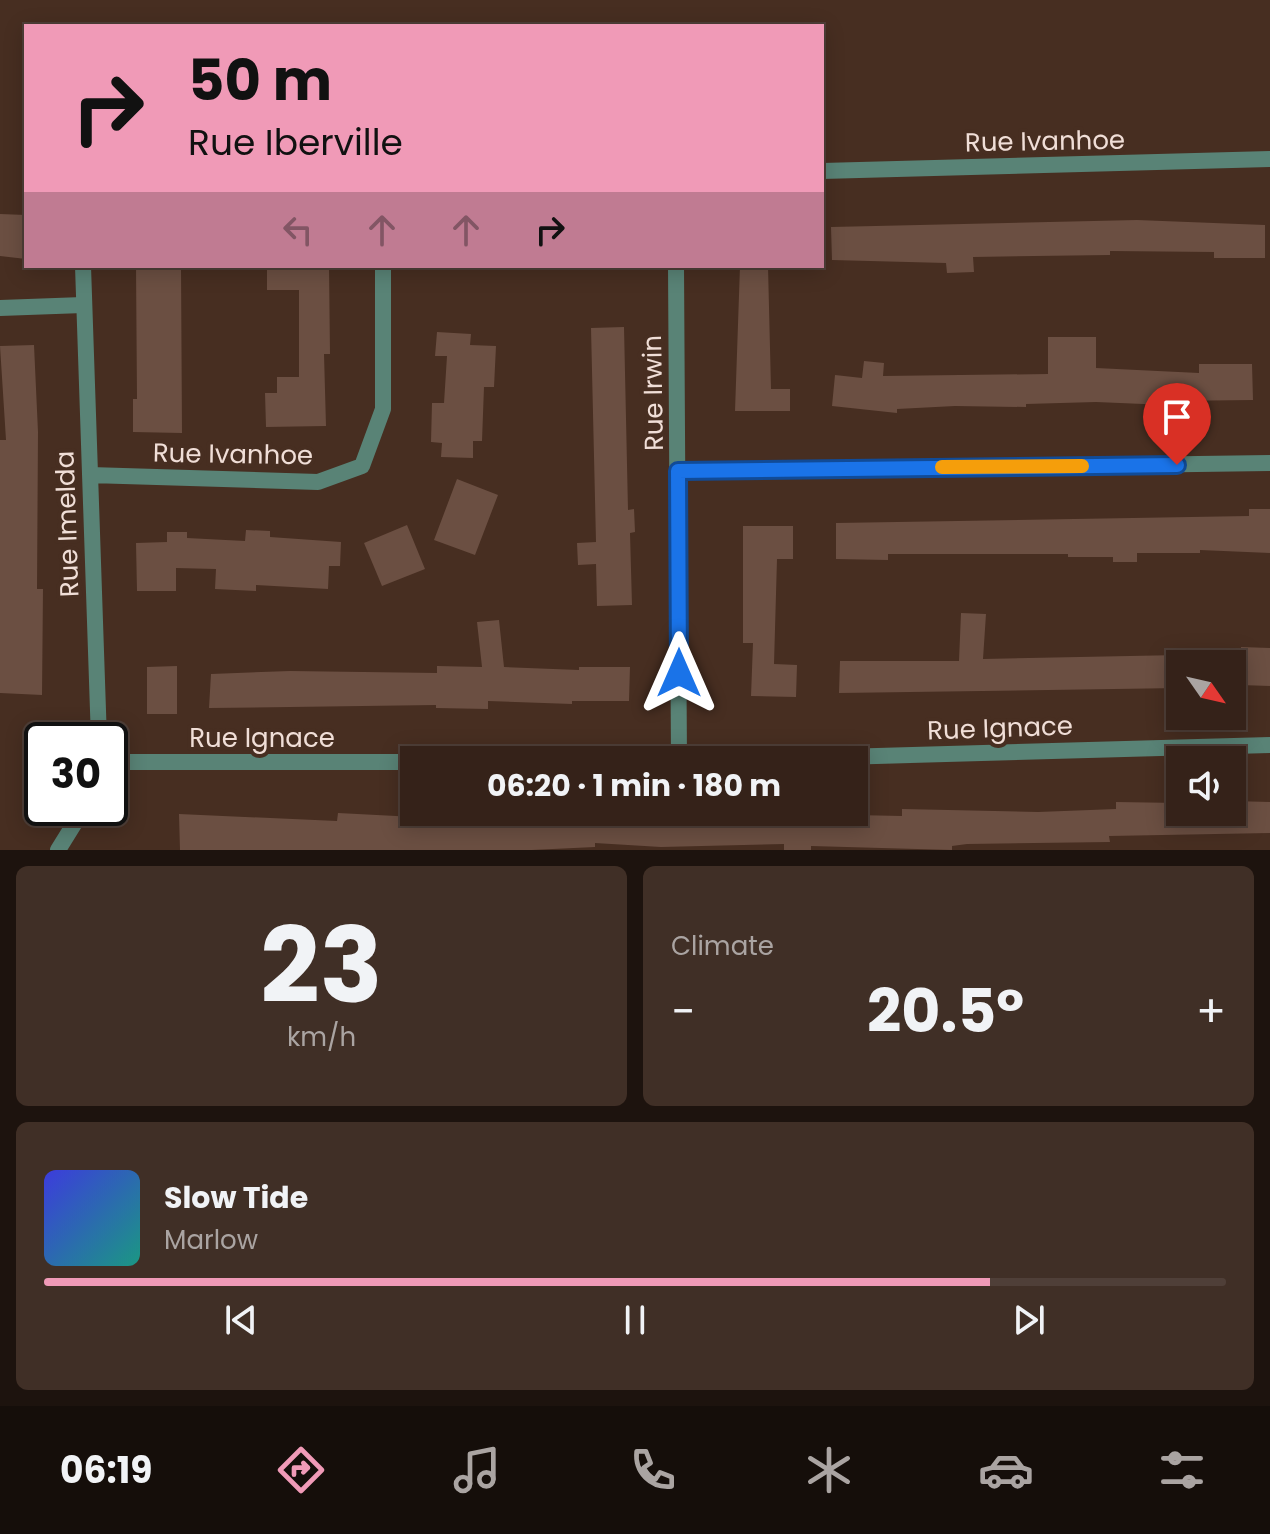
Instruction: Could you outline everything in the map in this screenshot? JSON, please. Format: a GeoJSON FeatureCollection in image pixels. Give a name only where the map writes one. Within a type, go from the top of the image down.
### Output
{"type":"FeatureCollection","features":[{"type":"Feature","properties":{"kind":"street","name":"Rue Ivanhoe"},"geometry":{"type":"LineString","coordinates":[[824,171],[1270,159]]}},
{"type":"Feature","properties":{"kind":"street","name":"Rue Imelda"},"geometry":{"type":"LineString","coordinates":[[83,268],[98,722]]}},
{"type":"Feature","properties":{"kind":"street","name":"Rue Ivanhoe"},"geometry":{"type":"LineString","coordinates":[[90,475],[318,482],[362,466],[383,409],[383,268]]}},
{"type":"Feature","properties":{"kind":"street","name":"Rue Irwin"},"geometry":{"type":"LineString","coordinates":[[676,268],[679,746]]}},
{"type":"Feature","properties":{"kind":"street"},"geometry":{"type":"LineString","coordinates":[[0,308],[83,305]]}},
{"type":"Feature","properties":{"kind":"street"},"geometry":{"type":"LineString","coordinates":[[678,471],[1270,463]]}},
{"type":"Feature","properties":{"kind":"street","name":"Rue Ignace"},"geometry":{"type":"LineString","coordinates":[[868,756],[1270,745]]}},
{"type":"Feature","properties":{"kind":"street","name":"Rue Ignace"},"geometry":{"type":"LineString","coordinates":[[128,762],[400,762]]}},
{"type":"Feature","properties":{"kind":"street"},"geometry":{"type":"LineString","coordinates":[[58,850],[73,826]]}},
{"type":"Feature","properties":{"kind":"building"},"geometry":{"type":"Polygon","coordinates":[[[0,214],[24,215],[24,259],[0,256],[0,214]]]}},
{"type":"Feature","properties":{"kind":"building"},"geometry":{"type":"Polygon","coordinates":[[[1137,220],[1265,225],[1265,258],[1214,258],[1214,252],[1110,251],[1110,255],[973,257],[974,272],[947,273],[946,263],[832,260],[831,227],[1137,220]]]}},
{"type":"Feature","properties":{"kind":"building"},"geometry":{"type":"Polygon","coordinates":[[[136,268],[181,268],[182,433],[133,432],[133,399],[137,399],[136,268]]]}},
{"type":"Feature","properties":{"kind":"building"},"geometry":{"type":"Polygon","coordinates":[[[267,268],[329,268],[330,354],[324,354],[326,426],[266,427],[265,393],[277,393],[277,377],[299,377],[299,290],[267,290],[267,268]]]}},
{"type":"Feature","properties":{"kind":"building"},"geometry":{"type":"Polygon","coordinates":[[[740,268],[768,268],[771,389],[790,389],[790,411],[735,411],[740,268]]]}},
{"type":"Feature","properties":{"kind":"building"},"geometry":{"type":"Polygon","coordinates":[[[624,327],[628,510],[634,509],[635,532],[630,533],[632,605],[597,606],[596,564],[578,565],[577,543],[596,542],[591,328],[624,327]]]}},
{"type":"Feature","properties":{"kind":"building"},"geometry":{"type":"Polygon","coordinates":[[[437,332],[471,334],[470,345],[496,346],[494,387],[484,387],[482,441],[473,441],[473,458],[441,457],[442,443],[431,442],[432,403],[444,403],[447,356],[435,356],[437,332]]]}},
{"type":"Feature","properties":{"kind":"building"},"geometry":{"type":"Polygon","coordinates":[[[1048,337],[1096,337],[1096,368],[1199,373],[1199,364],[1252,364],[1253,400],[1168,401],[1167,405],[1096,402],[1026,404],[1026,407],[955,406],[897,409],[897,413],[832,406],[835,375],[862,378],[864,361],[884,363],[883,376],[1048,374],[1048,337]]]}},
{"type":"Feature","properties":{"kind":"building"},"geometry":{"type":"Polygon","coordinates":[[[34,345],[38,432],[37,589],[43,589],[42,695],[0,693],[0,440],[6,440],[0,346],[34,345]]]}},
{"type":"Feature","properties":{"kind":"building"},"geometry":{"type":"Polygon","coordinates":[[[457,479],[498,495],[475,555],[434,540],[457,479]]]}},
{"type":"Feature","properties":{"kind":"building"},"geometry":{"type":"Polygon","coordinates":[[[1249,509],[1270,509],[1270,553],[1200,550],[1200,553],[1137,553],[1137,562],[1113,562],[1113,557],[1068,557],[1068,554],[888,554],[888,560],[836,559],[836,523],[1249,516],[1249,509]]]}},
{"type":"Feature","properties":{"kind":"building"},"geometry":{"type":"Polygon","coordinates":[[[407,525],[425,569],[382,586],[364,543],[407,525]]]}},
{"type":"Feature","properties":{"kind":"building"},"geometry":{"type":"Polygon","coordinates":[[[743,526],[793,526],[793,559],[777,559],[774,664],[797,665],[796,697],[751,696],[753,643],[743,643],[743,526]]]}},
{"type":"Feature","properties":{"kind":"building"},"geometry":{"type":"Polygon","coordinates":[[[246,530],[270,531],[270,537],[341,542],[340,566],[329,566],[328,589],[256,585],[256,591],[215,589],[216,569],[176,568],[176,591],[137,591],[136,543],[167,542],[167,532],[187,532],[187,538],[245,541],[246,530]]]}},
{"type":"Feature","properties":{"kind":"building"},"geometry":{"type":"Polygon","coordinates":[[[961,613],[986,614],[983,659],[1166,655],[1166,688],[839,693],[840,661],[959,661],[961,613]]]}},
{"type":"Feature","properties":{"kind":"building"},"geometry":{"type":"Polygon","coordinates":[[[499,620],[504,667],[579,670],[579,667],[630,667],[629,701],[572,701],[572,704],[488,701],[488,709],[436,708],[436,705],[209,708],[211,674],[290,671],[437,673],[437,666],[482,667],[477,622],[499,620]]]}},
{"type":"Feature","properties":{"kind":"building"},"geometry":{"type":"Polygon","coordinates":[[[1241,647],[1270,648],[1270,686],[1246,685],[1246,650],[1241,650],[1241,647]]]}},
{"type":"Feature","properties":{"kind":"building"},"geometry":{"type":"Polygon","coordinates":[[[177,666],[177,714],[147,714],[147,667],[177,666]]]}},
{"type":"Feature","properties":{"kind":"building"},"geometry":{"type":"Polygon","coordinates":[[[1246,801],[1270,802],[1270,833],[1109,836],[1110,842],[967,844],[952,846],[952,850],[811,846],[811,850],[784,850],[784,844],[661,847],[595,843],[595,847],[532,850],[180,850],[179,814],[337,821],[338,813],[400,816],[400,826],[868,826],[868,815],[902,816],[902,809],[1038,812],[1116,809],[1116,802],[1166,803],[1166,826],[1246,826],[1246,801]]]}},
{"type":"Feature","properties":{"kind":"slow traffic"},"geometry":{"type":"LineString","coordinates":[[942,467],[1082,466]]}},
{"type":"Feature","properties":{"kind":"route"},"geometry":{"type":"LineString","coordinates":[[679,673],[678,471],[1177,465]]}}]}
